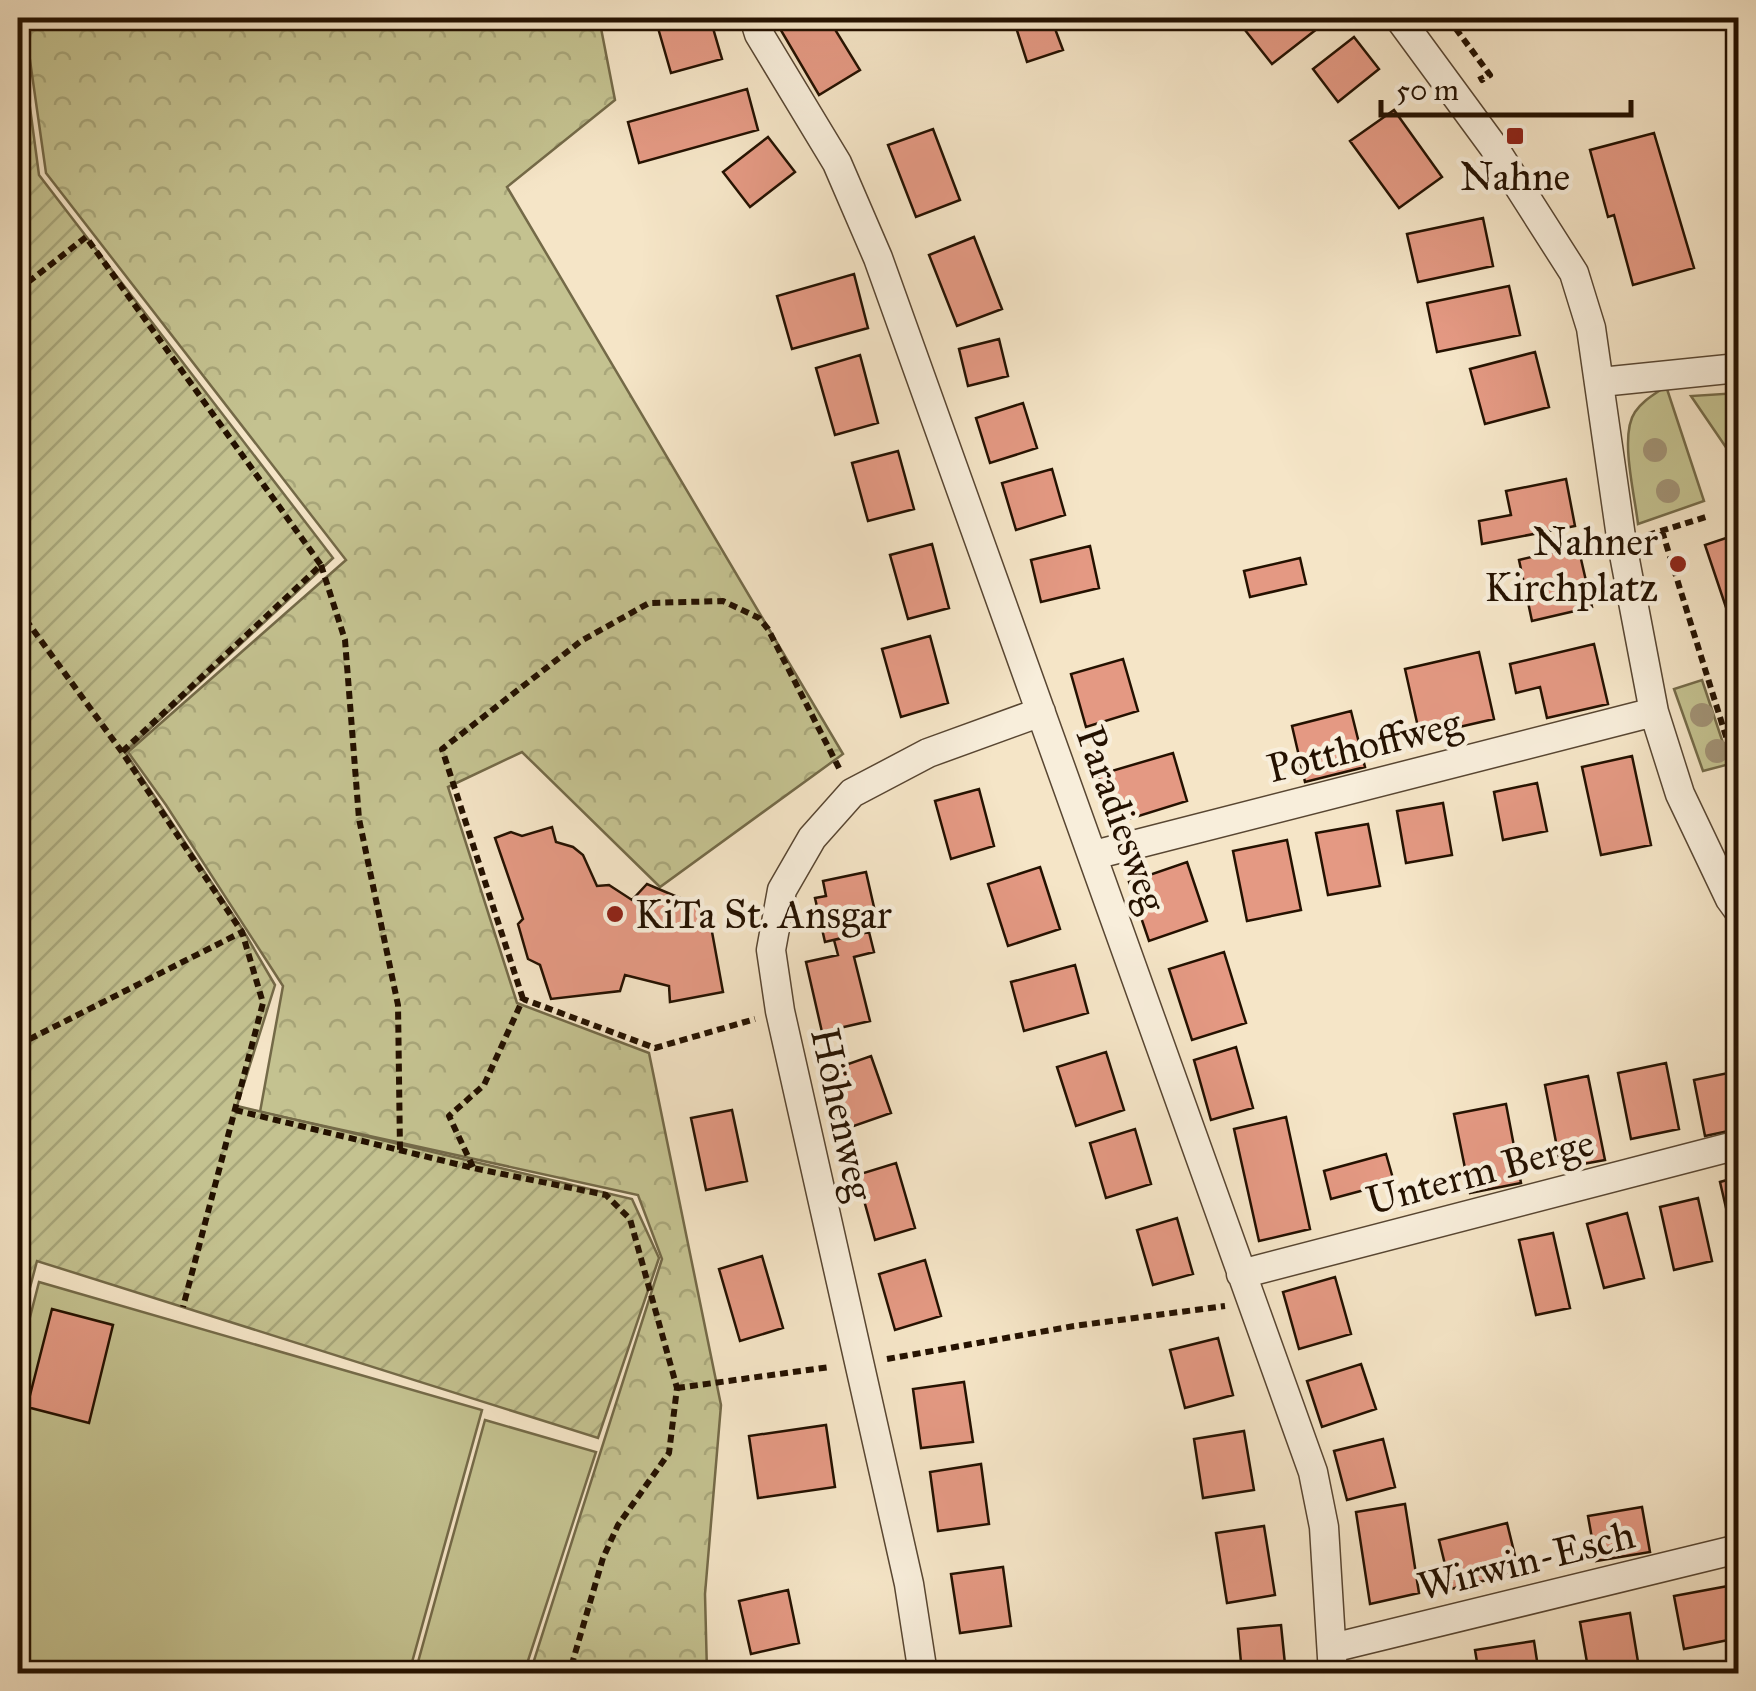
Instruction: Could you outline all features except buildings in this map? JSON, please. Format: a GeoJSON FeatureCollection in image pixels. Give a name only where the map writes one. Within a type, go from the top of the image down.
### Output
{"type":"FeatureCollection","features":[{"type":"Feature","properties":{"kind":"street","name":"Paradiesweg"},"geometry":{"type":"LineString","coordinates":[[754,18],[759,34],[837,162],[871,242],[1313,1472],[1324,1527],[1333,1661]]}},
{"type":"Feature","properties":{"kind":"street"},"geometry":{"type":"LineString","coordinates":[[1399,18],[1493,146],[1574,273],[1591,328],[1601,382],[1622,544],[1654,712],[1680,794],[1738,910]]}},
{"type":"Feature","properties":{"kind":"street"},"geometry":{"type":"LineString","coordinates":[[1601,382],[1738,368]]}},
{"type":"Feature","properties":{"kind":"street","name":"Höhenweg"},"geometry":{"type":"LineString","coordinates":[[922,1674],[908,1584],[780,1012],[771,950],[782,890],[812,838],[852,794],[928,753],[1041,712]]}},
{"type":"Feature","properties":{"kind":"street","name":"Potthoffweg"},"geometry":{"type":"LineString","coordinates":[[1094,855],[1654,712]]}},
{"type":"Feature","properties":{"kind":"street","name":"Unterm Berge"},"geometry":{"type":"LineString","coordinates":[[1241,1274],[1738,1145]]}},
{"type":"Feature","properties":{"kind":"street","name":"Wirwin-Esch"},"geometry":{"type":"LineString","coordinates":[[1333,1661],[1738,1549]]}},
{"type":"Feature","properties":{"kind":"path"},"geometry":{"type":"LineString","coordinates":[[1490,74],[1496,82]]}},
{"type":"Feature","properties":{"kind":"path"},"geometry":{"type":"LineString","coordinates":[[18,290],[86,237],[321,565],[345,640],[359,820],[398,1006],[400,1150]]}},
{"type":"Feature","properties":{"kind":"path"},"geometry":{"type":"LineString","coordinates":[[1622,544],[1708,516]]}},
{"type":"Feature","properties":{"kind":"path"},"geometry":{"type":"LineString","coordinates":[[1662,531],[1738,775]]}},
{"type":"Feature","properties":{"kind":"path"},"geometry":{"type":"LineString","coordinates":[[122,752],[321,565]]}},
{"type":"Feature","properties":{"kind":"path"},"geometry":{"type":"LineString","coordinates":[[473,1168],[449,1116],[484,1085],[523,998],[442,749],[581,640],[649,603],[724,601],[758,618],[768,629],[852,794]]}},
{"type":"Feature","properties":{"kind":"path"},"geometry":{"type":"LineString","coordinates":[[18,608],[122,752],[242,932],[263,1004],[183,1307]]}},
{"type":"Feature","properties":{"kind":"path"},"geometry":{"type":"LineString","coordinates":[[18,1045],[242,932]]}},
{"type":"Feature","properties":{"kind":"path"},"geometry":{"type":"LineString","coordinates":[[523,998],[655,1048],[780,1012]]}},
{"type":"Feature","properties":{"kind":"path"},"geometry":{"type":"LineString","coordinates":[[235,1110],[473,1168],[606,1195],[630,1219],[677,1388],[669,1454],[618,1525],[602,1558],[569,1674]]}},
{"type":"Feature","properties":{"kind":"path"},"geometry":{"type":"LineString","coordinates":[[677,1388],[858,1364],[1074,1326],[1251,1302]]}},
{"type":"Feature","properties":{"kind":"green space"},"geometry":{"type":"Polygon","coordinates":[[[18,18],[39,175],[333,558],[125,752],[275,985],[237,1106],[632,1199],[659,1258],[598,1438],[37,1261],[18,1333],[18,18]]]}},
{"type":"Feature","properties":{"kind":"green space"},"geometry":{"type":"Polygon","coordinates":[[[24,18],[599,18],[615,100],[507,187],[843,754],[660,887],[522,752],[448,787],[517,1003],[649,1053],[721,1405],[705,1594],[707,1673],[530,1673],[662,1259],[638,1195],[260,1112],[283,986],[128,752],[346,560],[46,173],[24,18]]]}},
{"type":"Feature","properties":{"kind":"green space"},"geometry":{"type":"Polygon","coordinates":[[[1666,386],[1704,501],[1638,524],[1628,450],[1630,422],[1642,404],[1666,386]]]}},
{"type":"Feature","properties":{"kind":"green space"},"geometry":{"type":"Polygon","coordinates":[[[1738,393],[1738,465],[1691,396],[1738,393]]]}},
{"type":"Feature","properties":{"kind":"green space"},"geometry":{"type":"Polygon","coordinates":[[[1702,680],[1730,764],[1703,771],[1674,689],[1702,680]]]}},
{"type":"Feature","properties":{"kind":"green space"},"geometry":{"type":"Polygon","coordinates":[[[39,1282],[482,1410],[409,1673],[18,1674],[18,1364],[39,1282]]]}},
{"type":"Feature","properties":{"kind":"green space"},"geometry":{"type":"Polygon","coordinates":[[[485,1420],[596,1452],[524,1673],[415,1673],[485,1420]]]}},
{"type":"Feature","properties":{"kind":"place","name":"Nahne"},"geometry":{"type":"Point","coordinates":[1515,136]}},
{"type":"Feature","properties":{"kind":"place","name":"Nahner Kirchplatz"},"geometry":{"type":"Point","coordinates":[1678,564]}},
{"type":"Feature","properties":{"kind":"place","name":"KiTa St. Ansgar"},"geometry":{"type":"Point","coordinates":[615,914]}}]}
